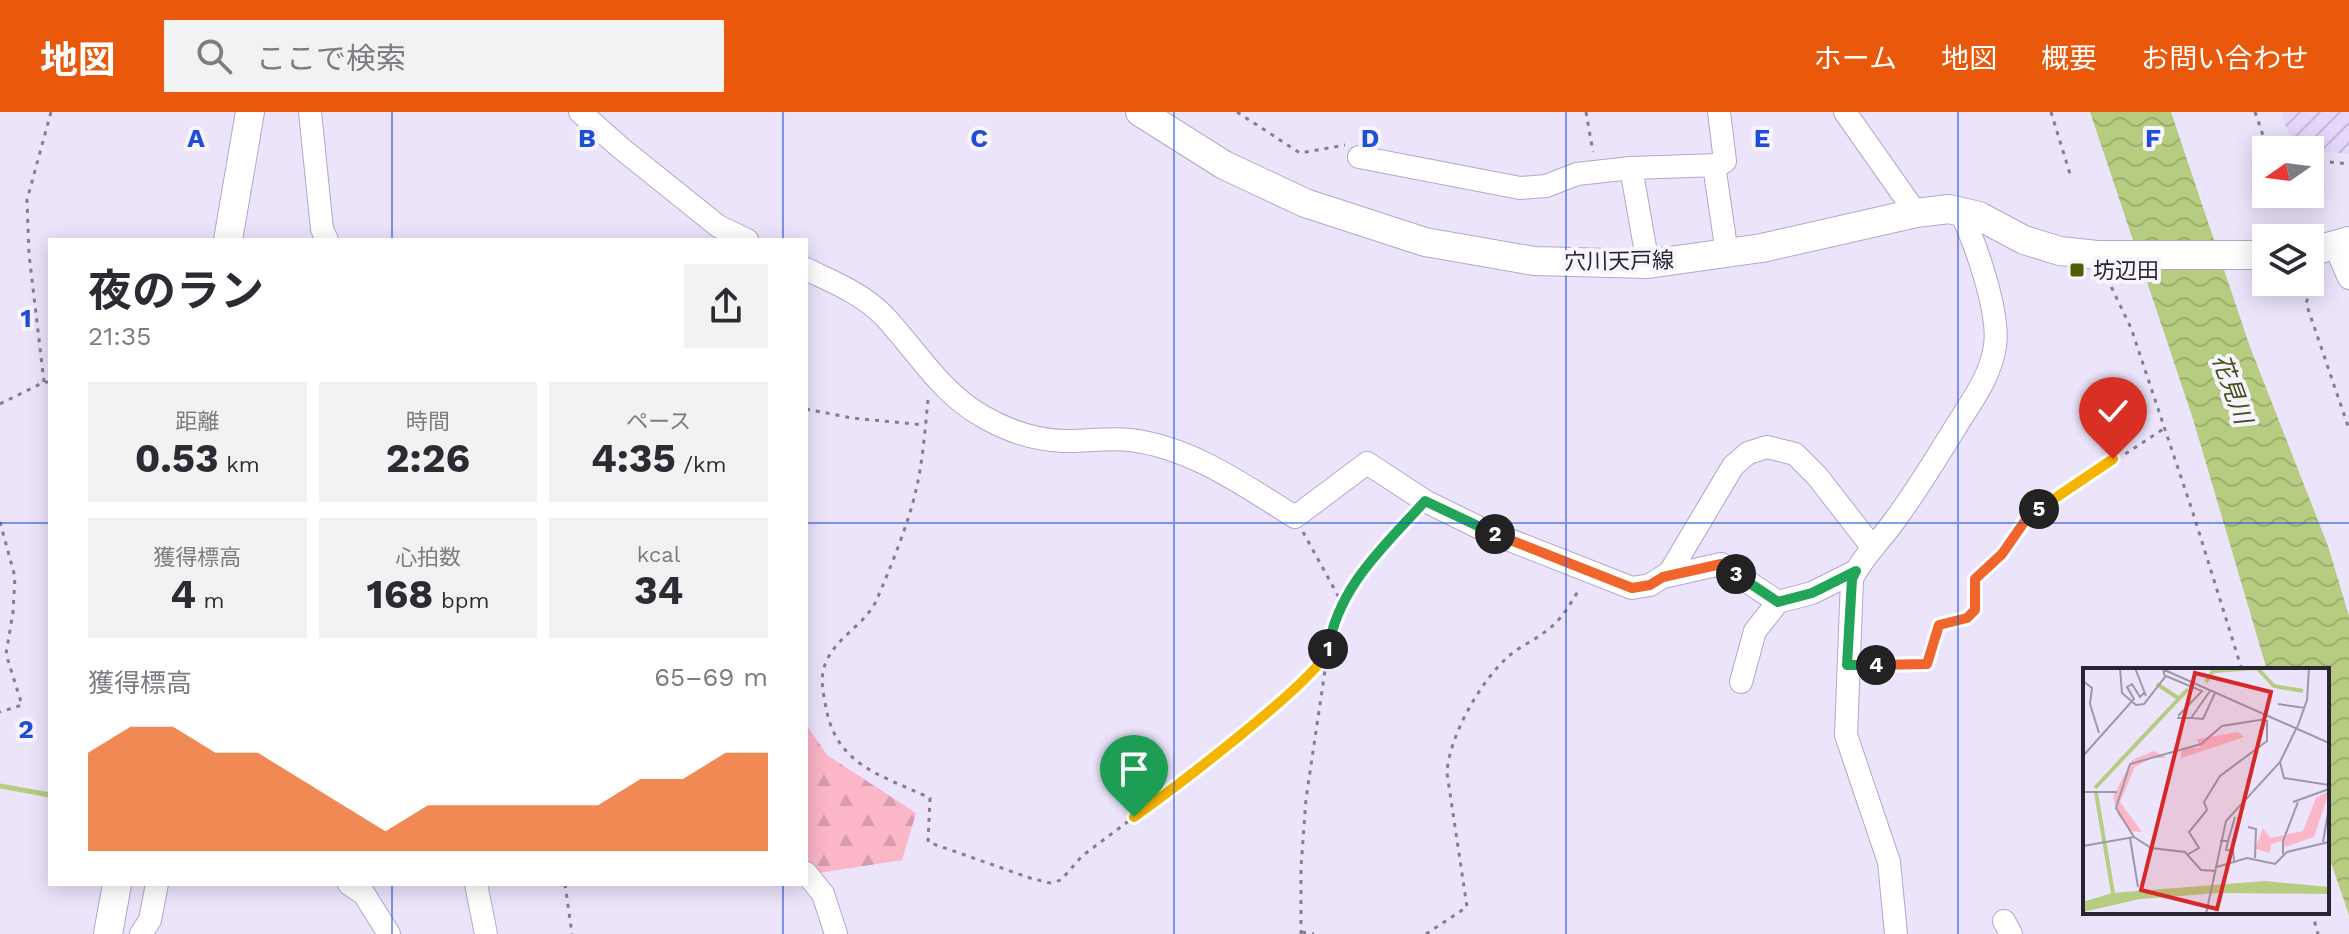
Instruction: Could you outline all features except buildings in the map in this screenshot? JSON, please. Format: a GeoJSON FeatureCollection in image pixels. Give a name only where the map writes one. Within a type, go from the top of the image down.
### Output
{"type":"FeatureCollection","features":[{"type":"Feature","properties":{"kind":"main road"},"geometry":{"type":"LineString","coordinates":[[228,238],[250,112]]}},
{"type":"Feature","properties":{"kind":"main road","name":"穴川天戸線"},"geometry":{"type":"LineString","coordinates":[[1140,112],[1194,148],[1273,189],[1377,228],[1450,247],[1534,261],[1648,264],[1727,254],[1937,210],[1979,216],[2039,246],[2109,261],[2252,254]]}},
{"type":"Feature","properties":{"kind":"main road"},"geometry":{"type":"LineString","coordinates":[[108,934],[117,886]]}},
{"type":"Feature","properties":{"kind":"street"},"geometry":{"type":"LineString","coordinates":[[310,112],[322,229],[326,238]]}},
{"type":"Feature","properties":{"kind":"street"},"geometry":{"type":"LineString","coordinates":[[580,112],[718,226],[743,238]]}},
{"type":"Feature","properties":{"kind":"street"},"geometry":{"type":"LineString","coordinates":[[1359,157],[1520,188],[1546,186],[1577,174],[1631,168],[1714,165],[1725,161],[1719,112]]}},
{"type":"Feature","properties":{"kind":"street"},"geometry":{"type":"LineString","coordinates":[[1845,112],[1916,213]]}},
{"type":"Feature","properties":{"kind":"street"},"geometry":{"type":"LineString","coordinates":[[1714,165],[1727,254]]}},
{"type":"Feature","properties":{"kind":"street"},"geometry":{"type":"LineString","coordinates":[[1631,168],[1648,264]]}},
{"type":"Feature","properties":{"kind":"street"},"geometry":{"type":"LineString","coordinates":[[1896,934],[1889,862],[1846,735],[1852,579],[1860,561],[1922,482],[1990,368],[1996,343],[1991,308],[1973,238],[1960,211]]}},
{"type":"Feature","properties":{"kind":"street"},"geometry":{"type":"LineString","coordinates":[[2329,251],[2349,278]]}},
{"type":"Feature","properties":{"kind":"street"},"geometry":{"type":"LineString","coordinates":[[808,270],[850,291],[882,314],[951,394],[982,417],[1024,435],[1059,441],[1130,440],[1182,454],[1232,478],[1295,517],[1367,463],[1425,501],[1484,530],[1632,588],[1650,585],[1670,572],[1733,466],[1748,453],[1767,447],[1795,454],[1817,476],[1873,548]]}},
{"type":"Feature","properties":{"kind":"street"},"geometry":{"type":"LineString","coordinates":[[1663,577],[1721,564],[1778,602]]}},
{"type":"Feature","properties":{"kind":"street"},"geometry":{"type":"LineString","coordinates":[[1741,682],[1755,631],[1778,602],[1812,593],[1856,571]]}},
{"type":"Feature","properties":{"kind":"street"},"geometry":{"type":"LineString","coordinates":[[808,875],[823,894],[836,934]]}},
{"type":"Feature","properties":{"kind":"street"},"geometry":{"type":"LineString","coordinates":[[141,934],[150,920],[157,886]]}},
{"type":"Feature","properties":{"kind":"street"},"geometry":{"type":"LineString","coordinates":[[352,886],[364,894],[389,934]]}},
{"type":"Feature","properties":{"kind":"street"},"geometry":{"type":"LineString","coordinates":[[476,886],[486,934]]}},
{"type":"Feature","properties":{"kind":"path"},"geometry":{"type":"LineString","coordinates":[[44,382],[29,254],[27,200],[51,112]]}},
{"type":"Feature","properties":{"kind":"path"},"geometry":{"type":"LineString","coordinates":[[1237,112],[1300,153],[1348,145],[1359,157]]}},
{"type":"Feature","properties":{"kind":"path"},"geometry":{"type":"LineString","coordinates":[[1586,112],[1597,172]]}},
{"type":"Feature","properties":{"kind":"path"},"geometry":{"type":"LineString","coordinates":[[2051,112],[2070,174]]}},
{"type":"Feature","properties":{"kind":"path"},"geometry":{"type":"LineString","coordinates":[[2255,112],[2264,136]]}},
{"type":"Feature","properties":{"kind":"path"},"geometry":{"type":"LineString","coordinates":[[2324,161],[2349,164]]}},
{"type":"Feature","properties":{"kind":"path"},"geometry":{"type":"LineString","coordinates":[[2329,251],[2306,303],[2349,429]]}},
{"type":"Feature","properties":{"kind":"path"},"geometry":{"type":"LineString","coordinates":[[2109,261],[2241,668]]}},
{"type":"Feature","properties":{"kind":"path"},"geometry":{"type":"LineString","coordinates":[[932,372],[916,491],[875,603],[837,644],[826,661],[821,680],[828,724],[838,743],[868,769],[930,798],[928,842],[1030,878],[1050,883],[1061,880],[1082,856],[1186,778],[1291,692],[1326,658]]}},
{"type":"Feature","properties":{"kind":"path"},"geometry":{"type":"LineString","coordinates":[[0,404],[48,382]]}},
{"type":"Feature","properties":{"kind":"path"},"geometry":{"type":"LineString","coordinates":[[808,409],[852,418],[925,425]]}},
{"type":"Feature","properties":{"kind":"path"},"geometry":{"type":"LineString","coordinates":[[1847,665],[1927,664],[1939,625],[1967,618],[1975,610],[1975,579],[2002,554],[2027,518],[2165,428]]}},
{"type":"Feature","properties":{"kind":"path"},"geometry":{"type":"LineString","coordinates":[[1314,934],[1301,933],[1301,867],[1306,799],[1331,630],[1342,603],[1362,573],[1425,501]]}},
{"type":"Feature","properties":{"kind":"path"},"geometry":{"type":"LineString","coordinates":[[1295,517],[1342,603]]}},
{"type":"Feature","properties":{"kind":"path"},"geometry":{"type":"LineString","coordinates":[[0,522],[15,577],[6,654],[22,705],[0,712]]}},
{"type":"Feature","properties":{"kind":"path"},"geometry":{"type":"LineString","coordinates":[[1426,934],[1467,907],[1447,773],[1448,755],[1453,742],[1474,701],[1497,669],[1563,617],[1591,571]]}},
{"type":"Feature","properties":{"kind":"path"},"geometry":{"type":"LineString","coordinates":[[565,886],[572,934]]}},
{"type":"Feature","properties":{"kind":"path"},"geometry":{"type":"LineString","coordinates":[[2313,914],[2318,934]]}},
{"type":"Feature","properties":{"kind":"shaded area"},"geometry":{"type":"Polygon","coordinates":[[[2281,112],[2349,112],[2349,154],[2324,152],[2324,136],[2289,136],[2281,112]]]}},
{"type":"Feature","properties":{"kind":"green space"},"geometry":{"type":"Polygon","coordinates":[[[808,727],[827,755],[916,813],[902,860],[808,875],[808,727]]]}},
{"type":"Feature","properties":{"kind":"water","name":"花見川"},"geometry":{"type":"Polygon","coordinates":[[[2090,112],[2171,112],[2250,347],[2328,546],[2349,616],[2349,915],[2329,857],[2329,668],[2266,668],[2193,419],[2090,112]]]}},
{"type":"Feature","properties":{"kind":"waterway"},"geometry":{"type":"LineString","coordinates":[[0,786],[48,795]]}},
{"type":"Feature","properties":{"kind":"place","name":"坊辺田"},"geometry":{"type":"Point","coordinates":[2077,270]}},
{"type":"Feature","properties":{"kind":"route"},"geometry":{"type":"LineString","coordinates":[[1134,817],[1291,692],[1326,658],[1331,630],[1348,590],[1425,501],[1484,530],[1632,588],[1650,585],[1663,577],[1721,564],[1778,602],[1812,593],[1856,571],[1852,579],[1847,665],[1927,664],[1939,625],[1967,618],[1975,610],[1975,579],[2002,554],[2027,518],[2113,459]]}}]}
